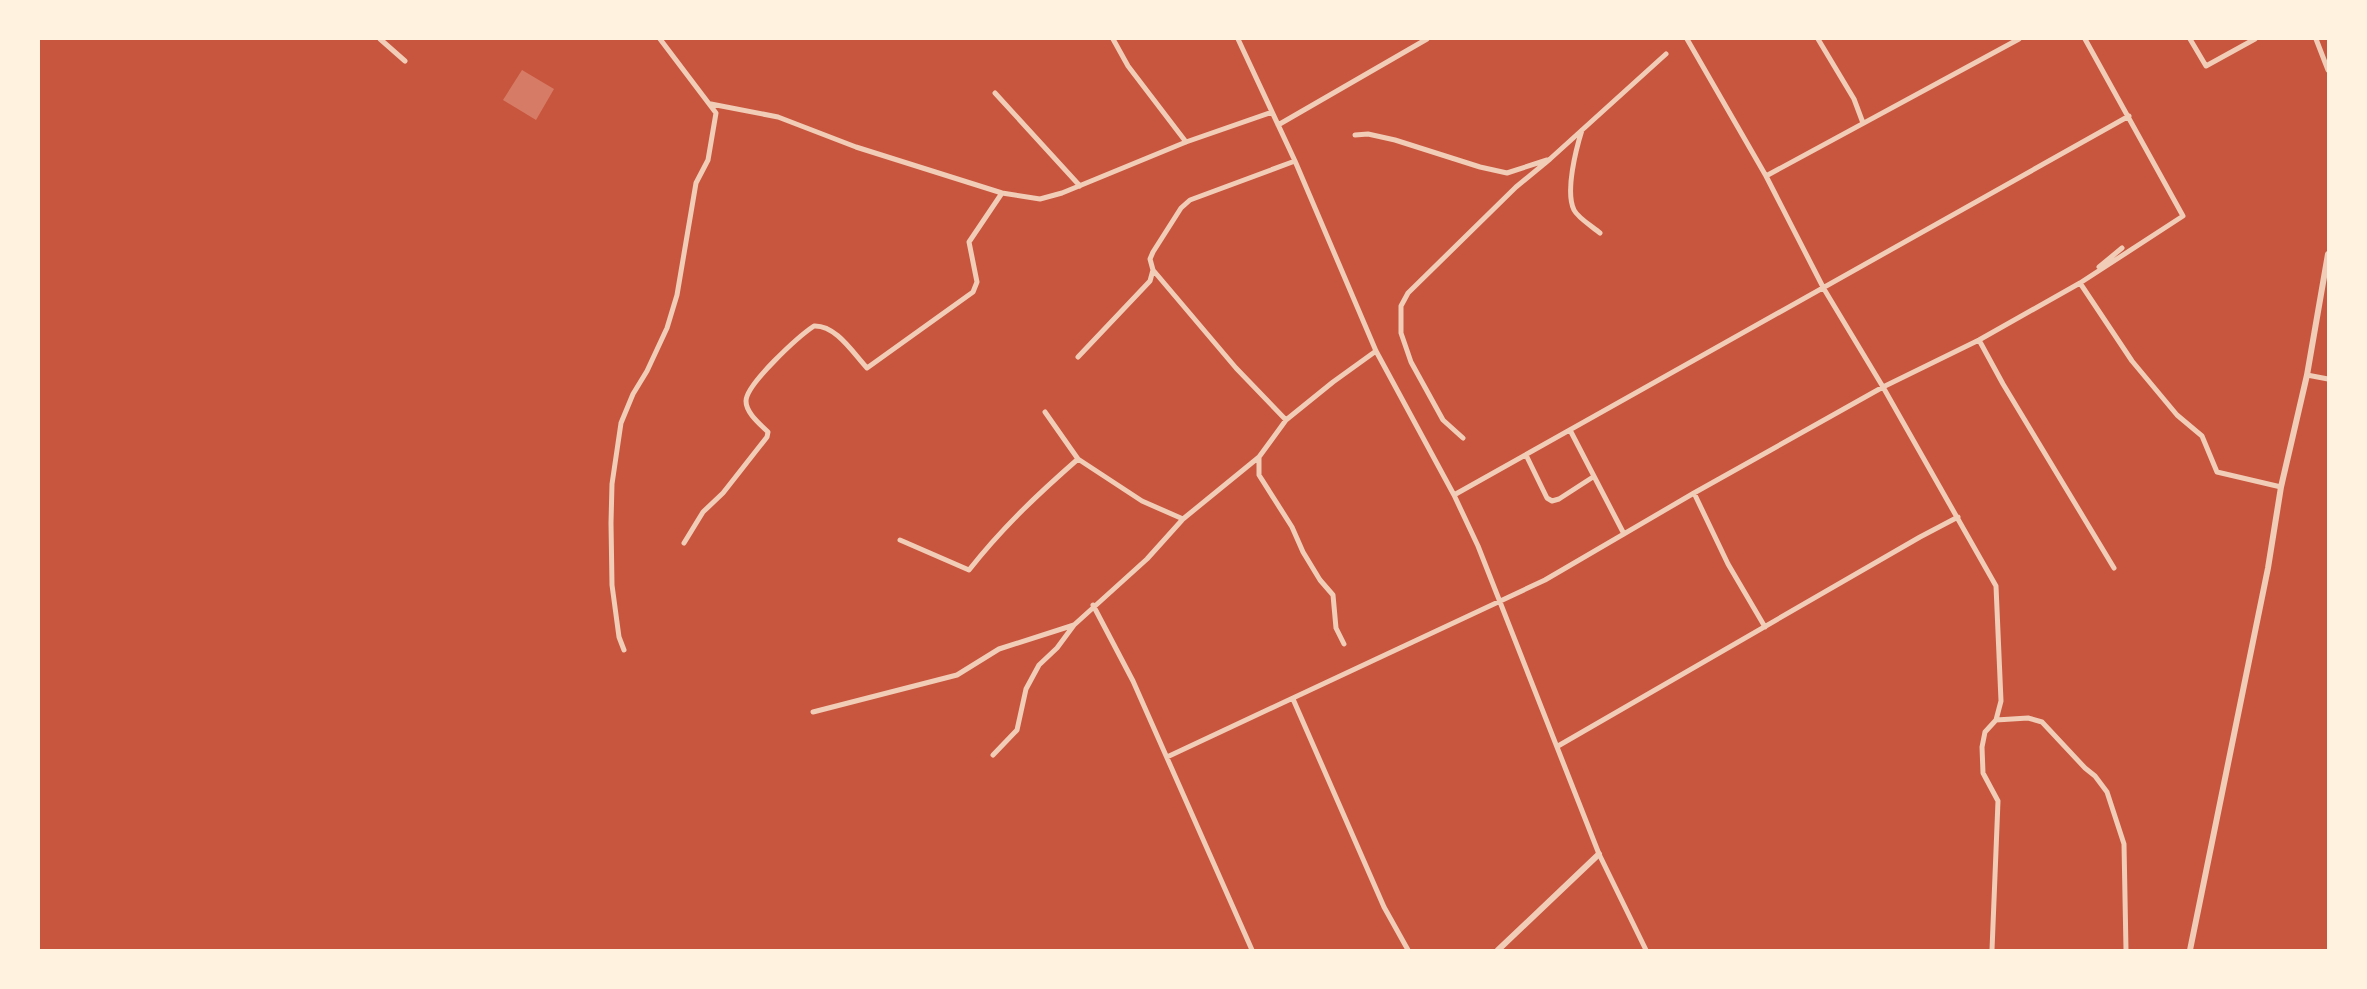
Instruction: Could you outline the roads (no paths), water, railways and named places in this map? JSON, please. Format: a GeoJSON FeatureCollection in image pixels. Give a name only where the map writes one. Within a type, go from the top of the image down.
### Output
{"type":"FeatureCollection","features":[{"type":"Feature","properties":{"kind":"street"},"geometry":{"type":"LineString","coordinates":[[380,39],[405,61]]}},
{"type":"Feature","properties":{"kind":"street"},"geometry":{"type":"LineString","coordinates":[[624,650],[619,637],[612,585],[612,504],[621,423],[633,394],[647,371],[667,328],[677,295],[696,183],[710,155],[716,113],[660,39]]}},
{"type":"Feature","properties":{"kind":"street"},"geometry":{"type":"LineString","coordinates":[[1114,39],[1128,66],[1186,142]]}},
{"type":"Feature","properties":{"kind":"street"},"geometry":{"type":"LineString","coordinates":[[1238,39],[1295,161],[1376,351],[1454,495],[1478,546],[1599,854],[1646,950]]}},
{"type":"Feature","properties":{"kind":"street"},"geometry":{"type":"LineString","coordinates":[[1278,125],[1427,39]]}},
{"type":"Feature","properties":{"kind":"street"},"geometry":{"type":"LineString","coordinates":[[1687,39],[1766,176],[1824,289],[1883,387],[1996,586],[2001,701],[1996,720],[1985,732],[1982,747],[1984,774],[1998,801],[1992,950]]}},
{"type":"Feature","properties":{"kind":"street"},"geometry":{"type":"LineString","coordinates":[[1818,39],[1854,99],[1862,123]]}},
{"type":"Feature","properties":{"kind":"street"},"geometry":{"type":"LineString","coordinates":[[1766,176],[2019,39]]}},
{"type":"Feature","properties":{"kind":"street"},"geometry":{"type":"LineString","coordinates":[[1901,382],[2080,283],[2183,216],[2085,39]]}},
{"type":"Feature","properties":{"kind":"street"},"geometry":{"type":"LineString","coordinates":[[2190,39],[2206,66],[2255,39]]}},
{"type":"Feature","properties":{"kind":"street"},"geometry":{"type":"LineString","coordinates":[[2316,39],[2328,70]]}},
{"type":"Feature","properties":{"kind":"street"},"geometry":{"type":"LineString","coordinates":[[1463,438],[1443,420],[1411,362],[1401,334],[1401,306],[1408,293],[1435,268],[1456,244],[1516,187],[1550,159],[1666,54]]}},
{"type":"Feature","properties":{"kind":"street"},"geometry":{"type":"LineString","coordinates":[[994,93],[1080,186]]}},
{"type":"Feature","properties":{"kind":"street"},"geometry":{"type":"LineString","coordinates":[[711,104],[778,117],[856,147],[1002,193],[1040,199],[1080,186],[1186,142],[1272,112]]}},
{"type":"Feature","properties":{"kind":"street"},"geometry":{"type":"LineString","coordinates":[[1454,495],[1824,289],[2129,116]]}},
{"type":"Feature","properties":{"kind":"street"},"geometry":{"type":"LineString","coordinates":[[1582,129],[1576,152],[1570,197],[1574,212],[1600,233]]}},
{"type":"Feature","properties":{"kind":"street"},"geometry":{"type":"LineString","coordinates":[[1355,135],[1368,134],[1395,140],[1480,167],[1507,173],[1550,159]]}},
{"type":"Feature","properties":{"kind":"street"},"geometry":{"type":"LineString","coordinates":[[1286,420],[1236,368],[1153,270],[1150,258],[1181,208],[1190,200],[1295,161]]}},
{"type":"Feature","properties":{"kind":"street"},"geometry":{"type":"LineString","coordinates":[[684,543],[703,512],[723,492],[768,437],[768,432],[749,410],[746,402],[747,394],[764,371],[814,326],[831,330],[867,368],[973,292],[976,282],[969,242],[1002,193]]}},
{"type":"Feature","properties":{"kind":"street"},"geometry":{"type":"LineString","coordinates":[[2080,283],[2122,248]]}},
{"type":"Feature","properties":{"kind":"street"},"geometry":{"type":"LineString","coordinates":[[2190,950],[2268,568],[2282,487],[2307,375],[2328,254]]}},
{"type":"Feature","properties":{"kind":"street"},"geometry":{"type":"LineString","coordinates":[[1078,357],[1150,281],[1153,270]]}},
{"type":"Feature","properties":{"kind":"street"},"geometry":{"type":"LineString","coordinates":[[2080,283],[2132,361],[2177,414],[2202,436],[2216,472],[2282,487]]}},
{"type":"Feature","properties":{"kind":"street"},"geometry":{"type":"LineString","coordinates":[[1167,757],[1545,580],[1694,493],[1883,387],[1979,340]]}},
{"type":"Feature","properties":{"kind":"street"},"geometry":{"type":"LineString","coordinates":[[1979,340],[2002,384],[2114,568]]}},
{"type":"Feature","properties":{"kind":"street"},"geometry":{"type":"LineString","coordinates":[[993,755],[1017,730],[1026,689],[1039,665],[1056,648],[1074,624],[1093,605],[1147,559],[1183,519],[1259,457],[1286,420],[1333,382],[1376,351]]}},
{"type":"Feature","properties":{"kind":"street"},"geometry":{"type":"LineString","coordinates":[[2307,375],[2328,379]]}},
{"type":"Feature","properties":{"kind":"street"},"geometry":{"type":"LineString","coordinates":[[1045,412],[1078,459],[1142,501],[1183,519]]}},
{"type":"Feature","properties":{"kind":"street"},"geometry":{"type":"LineString","coordinates":[[1570,430],[1624,534]]}},
{"type":"Feature","properties":{"kind":"street"},"geometry":{"type":"LineString","coordinates":[[1526,455],[1547,498],[1552,501],[1559,499],[1593,477]]}},
{"type":"Feature","properties":{"kind":"street"},"geometry":{"type":"LineString","coordinates":[[1259,457],[1259,475],[1292,527],[1320,580],[1332,595],[1336,628],[1344,644]]}},
{"type":"Feature","properties":{"kind":"street"},"geometry":{"type":"LineString","coordinates":[[900,540],[969,570],[996,536],[1026,504],[1078,459]]}},
{"type":"Feature","properties":{"kind":"street"},"geometry":{"type":"LineString","coordinates":[[1694,493],[1728,564],[1765,627]]}},
{"type":"Feature","properties":{"kind":"street"},"geometry":{"type":"LineString","coordinates":[[1558,746],[1920,537],[1958,517]]}},
{"type":"Feature","properties":{"kind":"street"},"geometry":{"type":"LineString","coordinates":[[1093,605],[1133,681],[1252,950]]}},
{"type":"Feature","properties":{"kind":"street"},"geometry":{"type":"LineString","coordinates":[[813,712],[957,675],[999,649],[1074,624]]}},
{"type":"Feature","properties":{"kind":"street"},"geometry":{"type":"LineString","coordinates":[[1293,699],[1384,907],[1408,950]]}},
{"type":"Feature","properties":{"kind":"street"},"geometry":{"type":"LineString","coordinates":[[1996,720],[2028,718],[2042,722],[2085,768],[2095,776],[2107,792],[2124,844],[2126,950]]}},
{"type":"Feature","properties":{"kind":"street"},"geometry":{"type":"LineString","coordinates":[[1498,950],[1599,854]]}}]}
